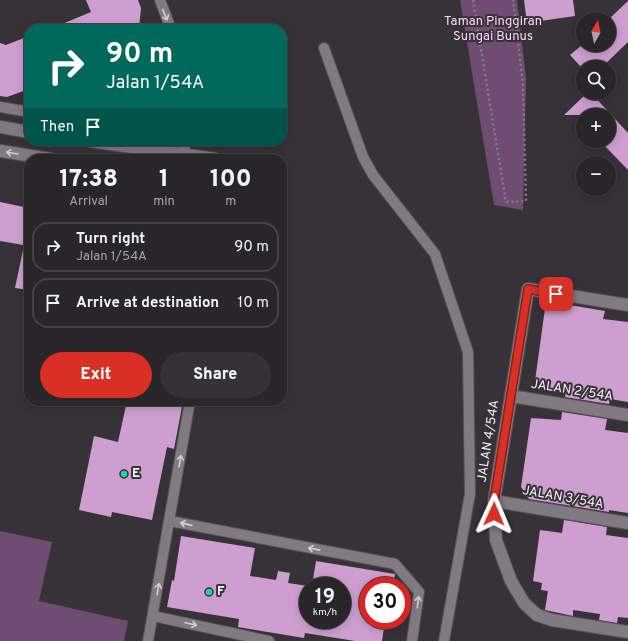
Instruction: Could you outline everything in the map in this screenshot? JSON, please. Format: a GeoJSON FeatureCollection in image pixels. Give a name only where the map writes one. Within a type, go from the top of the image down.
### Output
{"type":"FeatureCollection","features":[{"type":"Feature","properties":{"kind":"street"},"geometry":{"type":"LineString","coordinates":[[0,127],[24,131]]}},
{"type":"Feature","properties":{"kind":"street"},"geometry":{"type":"LineString","coordinates":[[124,146],[179,154]]}},
{"type":"Feature","properties":{"kind":"street"},"geometry":{"type":"LineString","coordinates":[[0,151],[24,155]]}},
{"type":"Feature","properties":{"kind":"street","name":"JALAN 4/54A"},"geometry":{"type":"LineString","coordinates":[[628,305],[528,289],[494,501],[496,540],[511,581],[528,607],[537,615],[552,620],[628,632]]}},
{"type":"Feature","properties":{"kind":"street","name":"JALAN 2/54A"},"geometry":{"type":"LineString","coordinates":[[511,396],[628,415]]}},
{"type":"Feature","properties":{"kind":"street","name":"JALAN 3/54A"},"geometry":{"type":"LineString","coordinates":[[494,501],[628,523]]}},
{"type":"Feature","properties":{"kind":"lane"},"geometry":{"type":"LineString","coordinates":[[160,0],[169,24]]}},
{"type":"Feature","properties":{"kind":"lane"},"geometry":{"type":"LineString","coordinates":[[324,48],[363,157],[373,175],[435,254],[468,352],[470,494],[444,641]]}},
{"type":"Feature","properties":{"kind":"lane"},"geometry":{"type":"LineString","coordinates":[[0,107],[24,111]]}},
{"type":"Feature","properties":{"kind":"lane"},"geometry":{"type":"LineString","coordinates":[[148,641],[189,406]]}},
{"type":"Feature","properties":{"kind":"lane"},"geometry":{"type":"LineString","coordinates":[[170,521],[395,564],[419,592],[412,641]]}},
{"type":"Feature","properties":{"kind":"lane"},"geometry":{"type":"LineString","coordinates":[[153,616],[268,641]]}},
{"type":"Feature","properties":{"kind":"path"},"geometry":{"type":"LineString","coordinates":[[473,0],[506,202],[526,201],[523,84],[513,0]]}},
{"type":"Feature","properties":{"kind":"green space","name":"Taman Pinggiran Sungai Bunus"},"geometry":{"type":"Polygon","coordinates":[[[460,0],[517,0],[526,78],[523,210],[494,205],[460,0]]]}},
{"type":"Feature","properties":{"kind":"green space"},"geometry":{"type":"Polygon","coordinates":[[[0,531],[52,542],[39,601],[128,621],[124,641],[0,641],[0,531]]]}},
{"type":"Feature","properties":{"kind":"building"},"geometry":{"type":"Polygon","coordinates":[[[86,0],[138,0],[141,8],[139,24],[62,24],[91,12],[86,0]]]}},
{"type":"Feature","properties":{"kind":"building"},"geometry":{"type":"Polygon","coordinates":[[[524,0],[573,0],[575,16],[527,23],[524,0]]]}},
{"type":"Feature","properties":{"kind":"building"},"geometry":{"type":"Polygon","coordinates":[[[628,1],[628,42],[609,60],[576,60],[576,62],[570,55],[576,50],[576,52],[616,52],[616,12],[628,1]]]}},
{"type":"Feature","properties":{"kind":"building"},"geometry":{"type":"Polygon","coordinates":[[[24,38],[24,91],[7,97],[0,96],[0,43],[6,45],[24,38]]]}},
{"type":"Feature","properties":{"kind":"building"},"geometry":{"type":"Polygon","coordinates":[[[580,100],[597,100],[605,108],[576,108],[576,115],[564,115],[580,100]]]}},
{"type":"Feature","properties":{"kind":"building"},"geometry":{"type":"Polygon","coordinates":[[[616,120],[628,133],[628,170],[607,148],[616,148],[616,120]]]}},
{"type":"Feature","properties":{"kind":"building"},"geometry":{"type":"Polygon","coordinates":[[[0,202],[24,207],[24,245],[0,241],[0,202]]]}},
{"type":"Feature","properties":{"kind":"building"},"geometry":{"type":"Polygon","coordinates":[[[23,250],[24,250],[24,289],[15,288],[23,250]]]}},
{"type":"Feature","properties":{"kind":"building"},"geometry":{"type":"Polygon","coordinates":[[[546,301],[605,311],[603,319],[628,322],[628,402],[610,399],[609,404],[565,397],[566,392],[546,389],[547,383],[535,381],[546,301]]]}},
{"type":"Feature","properties":{"kind":"building","name":"E"},"geometry":{"type":"Polygon","coordinates":[[[126,406],[182,406],[174,449],[167,447],[152,520],[112,512],[111,517],[79,510],[94,436],[118,442],[126,406]]]}},
{"type":"Feature","properties":{"kind":"building"},"geometry":{"type":"Polygon","coordinates":[[[562,412],[607,419],[605,430],[628,433],[628,513],[609,510],[609,512],[529,499],[521,487],[531,418],[561,420],[562,412]]]}},
{"type":"Feature","properties":{"kind":"building"},"geometry":{"type":"Polygon","coordinates":[[[564,520],[607,527],[606,535],[628,538],[628,618],[618,617],[617,623],[599,620],[600,614],[573,610],[573,616],[545,610],[548,591],[541,590],[542,583],[533,581],[540,530],[562,533],[564,520]]]}},
{"type":"Feature","properties":{"kind":"building","name":"F"},"geometry":{"type":"Polygon","coordinates":[[[181,536],[255,548],[250,576],[276,580],[278,571],[290,573],[288,583],[299,585],[299,629],[351,629],[351,577],[313,577],[316,561],[395,574],[394,577],[359,577],[359,629],[384,629],[382,641],[355,641],[305,633],[304,638],[238,627],[239,619],[167,607],[172,580],[174,581],[181,536]]]}},
{"type":"Feature","properties":{"kind":"place","name":"E"},"geometry":{"type":"Point","coordinates":[124,474]}},
{"type":"Feature","properties":{"kind":"place","name":"F"},"geometry":{"type":"Point","coordinates":[209,592]}},
{"type":"Feature","properties":{"kind":"route"},"geometry":{"type":"LineString","coordinates":[[494,514],[494,501],[528,289],[556,294]]}}]}
